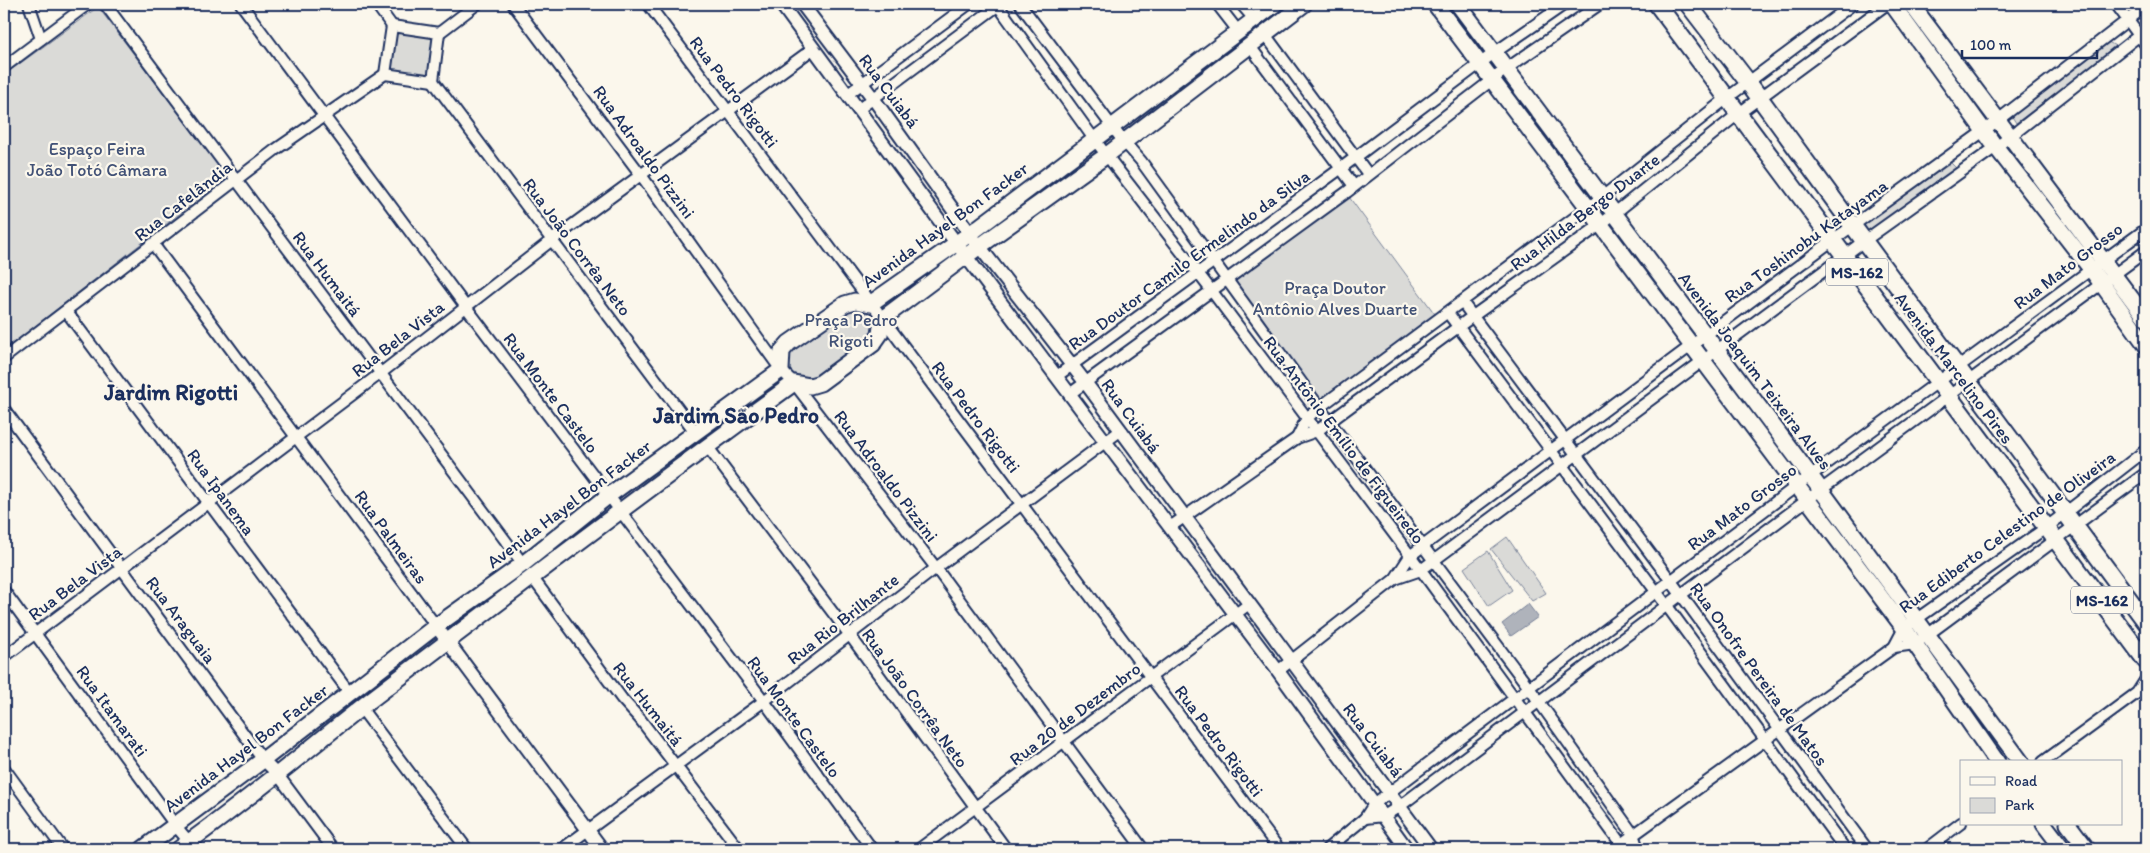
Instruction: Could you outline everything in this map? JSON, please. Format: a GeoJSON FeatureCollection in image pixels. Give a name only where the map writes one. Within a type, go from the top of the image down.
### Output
{"type":"FeatureCollection","features":[{"type":"Feature","properties":{"kind":"main road","name":"Avenida Hayel Bon Facker"},"geometry":{"type":"LineString","coordinates":[[143,849],[263,760],[436,626],[522,564],[608,496],[781,370],[782,352],[789,343],[845,304],[855,301],[870,304],[971,233],[1111,125],[1275,4]]}},
{"type":"Feature","properties":{"kind":"main road","name":"Avenida Hayel Bon Facker"},"geometry":{"type":"LineString","coordinates":[[882,320],[979,246],[1107,155],[1304,4]]}},
{"type":"Feature","properties":{"kind":"main road","name":"Avenida Joaquim Teixeira Alves"},"geometry":{"type":"LineString","coordinates":[[1435,4],[1807,500],[1910,624],[1928,635],[2020,760]]}},
{"type":"Feature","properties":{"kind":"main road","name":"Avenida Joaquim Teixeira Alves"},"geometry":{"type":"LineString","coordinates":[[1458,4],[1601,198],[1821,490],[1910,624],[1915,644],[1996,760]]}},
{"type":"Feature","properties":{"kind":"main road","name":"Avenida Marcelino Pires"},"geometry":{"type":"LineString","coordinates":[[1657,4],[2146,661]]}},
{"type":"Feature","properties":{"kind":"main road","name":"Avenida Marcelino Pires"},"geometry":{"type":"LineString","coordinates":[[1688,4],[1760,98],[2146,622]]}},
{"type":"Feature","properties":{"kind":"main road"},"geometry":{"type":"LineString","coordinates":[[1892,4],[1984,131],[2091,268],[2146,344]]}},
{"type":"Feature","properties":{"kind":"main road"},"geometry":{"type":"LineString","coordinates":[[1911,4],[2146,318]]}},
{"type":"Feature","properties":{"kind":"main road"},"geometry":{"type":"LineString","coordinates":[[794,383],[810,386],[820,383],[873,344],[880,334],[882,320]]}},
{"type":"Feature","properties":{"kind":"main road","name":"Avenida Hayel Bon Facker"},"geometry":{"type":"LineString","coordinates":[[188,847],[361,708],[447,642],[620,513],[706,446],[794,383]]}},
{"type":"Feature","properties":{"kind":"main road"},"geometry":{"type":"LineString","coordinates":[[2046,826],[2063,849]]}},
{"type":"Feature","properties":{"kind":"main road"},"geometry":{"type":"LineString","coordinates":[[2070,826],[2087,849]]}},
{"type":"Feature","properties":{"kind":"street"},"geometry":{"type":"LineString","coordinates":[[28,4],[41,39]]}},
{"type":"Feature","properties":{"kind":"street"},"geometry":{"type":"LineString","coordinates":[[4,66],[88,4]]}},
{"type":"Feature","properties":{"kind":"street","name":"Rua Humaitá"},"geometry":{"type":"LineString","coordinates":[[105,4],[522,564]]}},
{"type":"Feature","properties":{"kind":"street","name":"Rua Monte Castelo"},"geometry":{"type":"LineString","coordinates":[[241,4],[620,513],[764,701],[872,849]]}},
{"type":"Feature","properties":{"kind":"street"},"geometry":{"type":"LineString","coordinates":[[376,4],[392,26],[385,74],[432,81],[439,33],[477,4]]}},
{"type":"Feature","properties":{"kind":"street","name":"Rua Adroaldo Pizzini"},"geometry":{"type":"LineString","coordinates":[[513,4],[641,175],[781,370],[794,383],[936,568],[1143,849]]}},
{"type":"Feature","properties":{"kind":"street","name":"Rua Pedro Rigotti"},"geometry":{"type":"LineString","coordinates":[[648,4],[870,304],[1022,504],[1279,849]]}},
{"type":"Feature","properties":{"kind":"street","name":"Rua Cuiabá"},"geometry":{"type":"LineString","coordinates":[[781,4],[956,243],[1030,342],[1071,393],[1234,615],[1278,671],[1407,849]]}},
{"type":"Feature","properties":{"kind":"street","name":"Rua Cuiabá"},"geometry":{"type":"LineString","coordinates":[[802,4],[873,98],[979,246],[1085,382],[1431,849]]}},
{"type":"Feature","properties":{"kind":"street"},"geometry":{"type":"LineString","coordinates":[[848,94],[969,4]]}},
{"type":"Feature","properties":{"kind":"street"},"geometry":{"type":"LineString","coordinates":[[859,109],[998,4]]}},
{"type":"Feature","properties":{"kind":"street","name":"Rua Antônio Emílio de Figueiredo"},"geometry":{"type":"LineString","coordinates":[[998,4],[1094,139],[1211,290],[1421,570],[1516,699],[1621,848]]}},
{"type":"Feature","properties":{"kind":"street","name":"Rua Antônio Emílio de Figueiredo"},"geometry":{"type":"LineString","coordinates":[[1020,4],[1124,142],[1141,161],[1330,422],[1530,689],[1633,834],[1638,849]]}},
{"type":"Feature","properties":{"kind":"street"},"geometry":{"type":"LineString","coordinates":[[1217,4],[1238,31]]}},
{"type":"Feature","properties":{"kind":"street"},"geometry":{"type":"LineString","coordinates":[[1241,4],[1254,19]]}},
{"type":"Feature","properties":{"kind":"street"},"geometry":{"type":"LineString","coordinates":[[1480,64],[1565,4]]}},
{"type":"Feature","properties":{"kind":"street"},"geometry":{"type":"LineString","coordinates":[[1071,393],[1354,186],[1506,69],[1600,4]]}},
{"type":"Feature","properties":{"kind":"street","name":"Rua Hilda Bergo Duarte"},"geometry":{"type":"LineString","coordinates":[[1298,438],[1307,418],[1320,407],[1601,198],[1727,98],[1853,4]]}},
{"type":"Feature","properties":{"kind":"street","name":"Rua Hilda Bergo Duarte"},"geometry":{"type":"LineString","coordinates":[[1170,527],[1298,438],[1317,431],[1459,328],[1600,225],[1738,114],[1887,4]]}},
{"type":"Feature","properties":{"kind":"street"},"geometry":{"type":"LineString","coordinates":[[2116,4],[2128,20],[2143,33],[2146,46]]}},
{"type":"Feature","properties":{"kind":"street","name":"Rua Toshinobu Katayama"},"geometry":{"type":"LineString","coordinates":[[1278,671],[1395,579],[1410,556],[1423,546],[1552,450],[1565,438],[1984,131],[2146,6]]}},
{"type":"Feature","properties":{"kind":"street"},"geometry":{"type":"LineString","coordinates":[[392,26],[439,33]]}},
{"type":"Feature","properties":{"kind":"street","name":"Rua Toshinobu Katayama"},"geometry":{"type":"LineString","coordinates":[[1395,579],[1421,570],[1434,561],[1864,241],[1996,147],[2143,33]]}},
{"type":"Feature","properties":{"kind":"street"},"geometry":{"type":"LineString","coordinates":[[1264,34],[1368,174]]}},
{"type":"Feature","properties":{"kind":"street"},"geometry":{"type":"LineString","coordinates":[[1249,45],[1354,186]]}},
{"type":"Feature","properties":{"kind":"street","name":"Rua Bela Vista"},"geometry":{"type":"LineString","coordinates":[[4,657],[208,501],[381,373],[552,240],[814,48]]}},
{"type":"Feature","properties":{"kind":"street","name":"Rua Doutor Camilo Ermelindo da Silva"},"geometry":{"type":"LineString","coordinates":[[1057,376],[1198,274],[1480,64]]}},
{"type":"Feature","properties":{"kind":"street","name":"Rua Cafelândia"},"geometry":{"type":"LineString","coordinates":[[4,358],[237,179],[324,115],[385,74]]}},
{"type":"Feature","properties":{"kind":"street","name":"Rua João Corrêa Neto"},"geometry":{"type":"LineString","coordinates":[[432,81],[696,433]]}},
{"type":"Feature","properties":{"kind":"street","name":"Rua Mato Grosso"},"geometry":{"type":"LineString","coordinates":[[1326,849],[1365,818],[1374,804],[1530,689],[1810,476],[2146,229]]}},
{"type":"Feature","properties":{"kind":"street","name":"Rua Palmeiras"},"geometry":{"type":"LineString","coordinates":[[153,244],[602,849]]}},
{"type":"Feature","properties":{"kind":"street","name":"Rua Mato Grosso"},"geometry":{"type":"LineString","coordinates":[[1365,818],[1384,816],[1400,806],[1807,500],[2146,251]]}},
{"type":"Feature","properties":{"kind":"street","name":"Rua Onofre Pereira de Matos"},"geometry":{"type":"LineString","coordinates":[[1462,302],[1605,491],[1868,849]]}},
{"type":"Feature","properties":{"kind":"street","name":"Rua Ipanema"},"geometry":{"type":"LineString","coordinates":[[66,311],[350,693]]}},
{"type":"Feature","properties":{"kind":"street","name":"Rua Onofre Pereira de Matos"},"geometry":{"type":"LineString","coordinates":[[1448,313],[1552,450],[1845,849]]}},
{"type":"Feature","properties":{"kind":"street"},"geometry":{"type":"LineString","coordinates":[[1030,342],[1045,332]]}},
{"type":"Feature","properties":{"kind":"street","name":"Rua Araguaia"},"geometry":{"type":"LineString","coordinates":[[4,409],[263,760],[278,775],[333,849]]}},
{"type":"Feature","properties":{"kind":"street","name":"Rua Rio Brilhante"},"geometry":{"type":"LineString","coordinates":[[562,849],[764,701],[936,568],[1120,431]]}},
{"type":"Feature","properties":{"kind":"street","name":"Rua João Corrêa Neto"},"geometry":{"type":"LineString","coordinates":[[706,446],[849,634],[1006,849]]}},
{"type":"Feature","properties":{"kind":"street","name":"Rua Ediberto Celestino de Oliveira"},"geometry":{"type":"LineString","coordinates":[[1621,848],[1633,834],[1894,647],[1910,624],[2046,526],[2146,450]]}},
{"type":"Feature","properties":{"kind":"street"},"geometry":{"type":"LineString","coordinates":[[2133,459],[2145,473]]}},
{"type":"Feature","properties":{"kind":"street","name":"Rua Ediberto Celestino de Oliveira"},"geometry":{"type":"LineString","coordinates":[[1894,647],[1915,644],[1928,635],[2145,473]]}},
{"type":"Feature","properties":{"kind":"street"},"geometry":{"type":"LineString","coordinates":[[1590,502],[1605,491]]}},
{"type":"Feature","properties":{"kind":"street","name":"Rua Humaitá"},"geometry":{"type":"LineString","coordinates":[[532,577],[622,699],[739,849]]}},
{"type":"Feature","properties":{"kind":"street","name":"Rua Itamarati"},"geometry":{"type":"LineString","coordinates":[[4,591],[175,825],[188,847]]}},
{"type":"Feature","properties":{"kind":"street","name":"Rua 20 de Dezembro"},"geometry":{"type":"LineString","coordinates":[[919,849],[1249,604]]}},
{"type":"Feature","properties":{"kind":"street"},"geometry":{"type":"LineString","coordinates":[[2046,760],[2142,691],[2146,679]]}},
{"type":"Feature","properties":{"kind":"street"},"geometry":{"type":"LineString","coordinates":[[361,708],[467,849]]}},
{"type":"Feature","properties":{"kind":"street"},"geometry":{"type":"LineString","coordinates":[[4,768],[63,849]]}},
{"type":"Feature","properties":{"kind":"street"},"geometry":{"type":"LineString","coordinates":[[1926,849],[1960,824]]}},
{"type":"Feature","properties":{"kind":"green space","name":"Espaço Feira João Totó Câmara"},"geometry":{"type":"Polygon","coordinates":[[[98,7],[227,177],[4,350],[4,75],[98,7]]]}},
{"type":"Feature","properties":{"kind":"green space"},"geometry":{"type":"Polygon","coordinates":[[[393,29],[436,36],[430,78],[387,72],[393,29]]]}},
{"type":"Feature","properties":{"kind":"green space"},"geometry":{"type":"Polygon","coordinates":[[[2105,40],[2117,47],[2016,123],[2011,115],[2105,40]]]}},
{"type":"Feature","properties":{"kind":"green space"},"geometry":{"type":"Polygon","coordinates":[[[1950,162],[1956,168],[1865,235],[1858,225],[1950,162]]]}},
{"type":"Feature","properties":{"kind":"green space","name":"Praça Doutor Antônio Alves Duarte"},"geometry":{"type":"Polygon","coordinates":[[[1349,197],[1435,314],[1320,401],[1234,282],[1349,197]]]}},
{"type":"Feature","properties":{"kind":"green space","name":"Praça Pedro Rigoti"},"geometry":{"type":"Polygon","coordinates":[[[849,308],[860,310],[868,315],[875,334],[817,381],[796,379],[788,368],[789,348],[849,308]]]}},
{"type":"Feature","properties":{"kind":"green space"},"geometry":{"type":"Polygon","coordinates":[[[1507,537],[1546,593],[1532,601],[1491,549],[1507,537]]]}},
{"type":"Feature","properties":{"kind":"green space"},"geometry":{"type":"Polygon","coordinates":[[[1488,551],[1512,590],[1489,606],[1464,568],[1488,551]]]}},
{"type":"Feature","properties":{"kind":"shaded area"},"geometry":{"type":"Polygon","coordinates":[[[1528,604],[1538,617],[1511,636],[1502,624],[1528,604]]]}},
{"type":"Feature","properties":{"kind":"district","name":"Jardim Rigotti"},"geometry":{"type":"Point","coordinates":[171,392]}},
{"type":"Feature","properties":{"kind":"district","name":"Jardim São Pedro"},"geometry":{"type":"Point","coordinates":[736,415]}}]}
